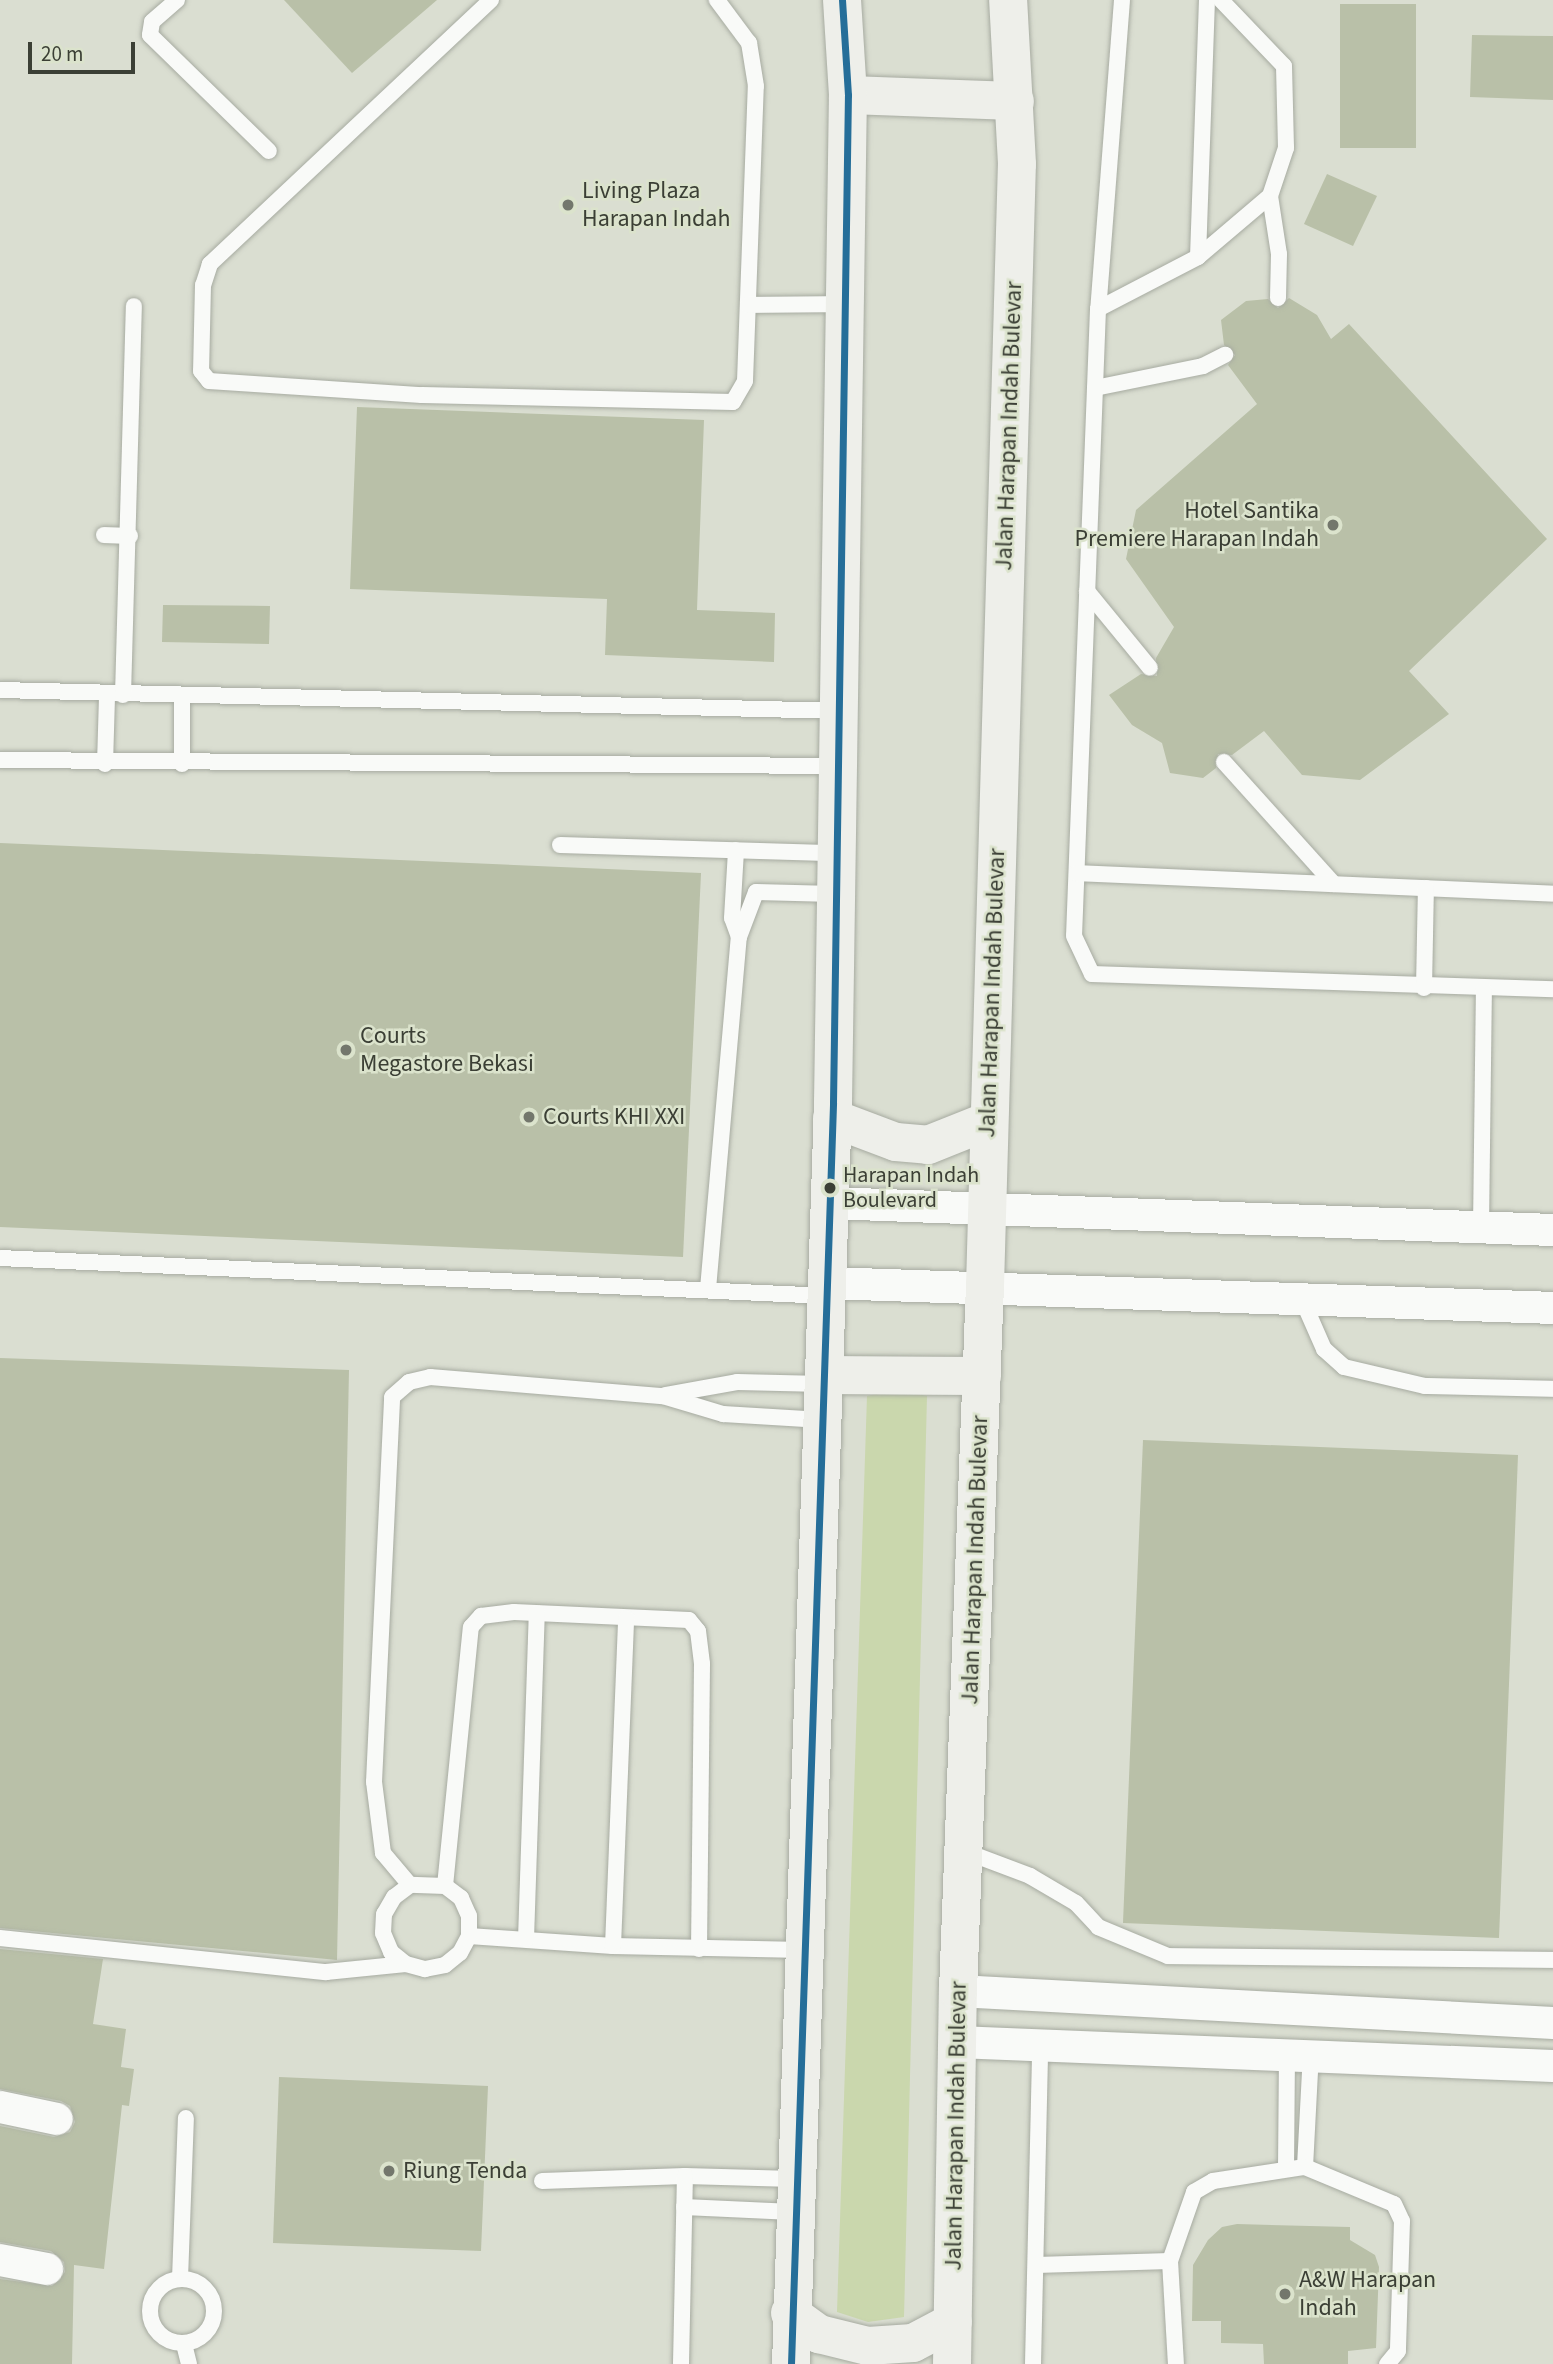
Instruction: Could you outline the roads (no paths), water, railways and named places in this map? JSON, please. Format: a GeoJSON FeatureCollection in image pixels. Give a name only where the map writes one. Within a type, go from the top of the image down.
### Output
{"type":"FeatureCollection","features":[{"type":"Feature","properties":{"kind":"street"},"geometry":{"type":"LineString","coordinates":[[791,2364],[794,2195],[828,1290],[845,304],[866,96],[842,0]]}},
{"type":"Feature","properties":{"kind":"street","name":"Jalan Harapan Indah Bulevar"},"geometry":{"type":"LineString","coordinates":[[952,2364],[958,1991],[985,1286],[1016,101],[1008,0]]}},
{"type":"Feature","properties":{"kind":"street"},"geometry":{"type":"LineString","coordinates":[[866,96],[1016,101]]}},
{"type":"Feature","properties":{"kind":"street"},"geometry":{"type":"LineString","coordinates":[[832,1118],[896,1142],[928,1145],[988,1121]]}},
{"type":"Feature","properties":{"kind":"street"},"geometry":{"type":"LineString","coordinates":[[830,1203],[986,1206],[1553,1230]]}},
{"type":"Feature","properties":{"kind":"street"},"geometry":{"type":"LineString","coordinates":[[828,1290],[985,1286],[1553,1308]]}},
{"type":"Feature","properties":{"kind":"street"},"geometry":{"type":"LineString","coordinates":[[823,1393],[982,1376]]}},
{"type":"Feature","properties":{"kind":"street"},"geometry":{"type":"LineString","coordinates":[[958,1991],[1553,2023]]}},
{"type":"Feature","properties":{"kind":"street"},"geometry":{"type":"LineString","coordinates":[[957,2042],[1299,2052],[1553,2066]]}},
{"type":"Feature","properties":{"kind":"street"},"geometry":{"type":"LineString","coordinates":[[0,2107],[57,2119]]}},
{"type":"Feature","properties":{"kind":"street"},"geometry":{"type":"LineString","coordinates":[[0,2259],[47,2269]]}},
{"type":"Feature","properties":{"kind":"street"},"geometry":{"type":"LineString","coordinates":[[790,2313],[819,2334],[868,2346],[913,2343],[953,2322]]}},
{"type":"Feature","properties":{"kind":"lane"},"geometry":{"type":"LineString","coordinates":[[177,0],[152,22],[150,35],[269,151]]}},
{"type":"Feature","properties":{"kind":"lane"},"geometry":{"type":"LineString","coordinates":[[491,0],[210,264],[203,285],[201,359],[201,371],[209,381],[719,405],[733,402],[745,381],[756,86],[749,43],[717,0]]}},
{"type":"Feature","properties":{"kind":"lane"},"geometry":{"type":"LineString","coordinates":[[1122,0],[1098,309],[1074,936],[1092,974],[1484,990],[1553,989]]}},
{"type":"Feature","properties":{"kind":"lane"},"geometry":{"type":"LineString","coordinates":[[1198,257],[1207,0]]}},
{"type":"Feature","properties":{"kind":"lane"},"geometry":{"type":"LineString","coordinates":[[1221,0],[1284,66],[1286,148],[1270,196],[1279,254],[1278,298]]}},
{"type":"Feature","properties":{"kind":"lane"},"geometry":{"type":"LineString","coordinates":[[1098,309],[1198,257],[1270,196]]}},
{"type":"Feature","properties":{"kind":"lane"},"geometry":{"type":"LineString","coordinates":[[748,305],[845,304]]}},
{"type":"Feature","properties":{"kind":"lane"},"geometry":{"type":"LineString","coordinates":[[105,764],[115,695],[130,536],[134,306]]}},
{"type":"Feature","properties":{"kind":"lane"},"geometry":{"type":"LineString","coordinates":[[1095,388],[1203,366],[1225,355]]}},
{"type":"Feature","properties":{"kind":"lane"},"geometry":{"type":"LineString","coordinates":[[104,535],[130,536]]}},
{"type":"Feature","properties":{"kind":"lane"},"geometry":{"type":"LineString","coordinates":[[1087,592],[1150,668]]}},
{"type":"Feature","properties":{"kind":"lane"},"geometry":{"type":"LineString","coordinates":[[0,690],[183,697],[839,710]]}},
{"type":"Feature","properties":{"kind":"lane"},"geometry":{"type":"LineString","coordinates":[[182,764],[183,697]]}},
{"type":"Feature","properties":{"kind":"lane"},"geometry":{"type":"LineString","coordinates":[[0,760],[105,764],[838,766]]}},
{"type":"Feature","properties":{"kind":"lane"},"geometry":{"type":"LineString","coordinates":[[1224,761],[1334,884]]}},
{"type":"Feature","properties":{"kind":"lane"},"geometry":{"type":"LineString","coordinates":[[559,845],[835,853]]}},
{"type":"Feature","properties":{"kind":"lane"},"geometry":{"type":"LineString","coordinates":[[736,850],[732,919],[739,937]]}},
{"type":"Feature","properties":{"kind":"lane"},"geometry":{"type":"LineString","coordinates":[[1077,873],[1553,894]]}},
{"type":"Feature","properties":{"kind":"lane"},"geometry":{"type":"LineString","coordinates":[[1424,988],[1426,888]]}},
{"type":"Feature","properties":{"kind":"lane"},"geometry":{"type":"LineString","coordinates":[[708,1289],[739,937],[756,892],[834,894]]}},
{"type":"Feature","properties":{"kind":"lane"},"geometry":{"type":"LineString","coordinates":[[1481,1228],[1484,990]]}},
{"type":"Feature","properties":{"kind":"lane"},"geometry":{"type":"LineString","coordinates":[[0,1258],[708,1289],[828,1290]]}},
{"type":"Feature","properties":{"kind":"lane"},"geometry":{"type":"LineString","coordinates":[[1302,1299],[1324,1349],[1344,1367],[1424,1386],[1553,1389]]}},
{"type":"Feature","properties":{"kind":"lane"},"geometry":{"type":"LineString","coordinates":[[410,1885],[383,1853],[374,1782],[392,1396],[409,1382],[430,1377],[663,1396],[723,1414],[823,1393]]}},
{"type":"Feature","properties":{"kind":"lane"},"geometry":{"type":"LineString","coordinates":[[663,1396],[737,1382],[823,1393]]}},
{"type":"Feature","properties":{"kind":"lane"},"geometry":{"type":"LineString","coordinates":[[0,1938],[326,1972],[406,1964],[425,1969],[444,1965],[460,1953],[469,1936],[469,1916],[445,1886],[471,1627],[481,1616],[537,1613],[689,1620],[698,1630],[699,1949]]}},
{"type":"Feature","properties":{"kind":"lane"},"geometry":{"type":"LineString","coordinates":[[526,1939],[537,1613]]}},
{"type":"Feature","properties":{"kind":"lane"},"geometry":{"type":"LineString","coordinates":[[613,1946],[626,1618]]}},
{"type":"Feature","properties":{"kind":"lane"},"geometry":{"type":"LineString","coordinates":[[963,1851],[1030,1876],[1076,1903],[1098,1927],[1168,1956],[1553,1960]]}},
{"type":"Feature","properties":{"kind":"lane"},"geometry":{"type":"LineString","coordinates":[[406,1964],[391,1952],[383,1933],[384,1914],[394,1896],[410,1885],[445,1886]]}},
{"type":"Feature","properties":{"kind":"lane"},"geometry":{"type":"LineString","coordinates":[[469,1936],[613,1946],[803,1950]]}},
{"type":"Feature","properties":{"kind":"lane"},"geometry":{"type":"LineString","coordinates":[[1033,2364],[1040,2045]]}},
{"type":"Feature","properties":{"kind":"lane"},"geometry":{"type":"LineString","coordinates":[[1299,2052],[1305,2167]]}},
{"type":"Feature","properties":{"kind":"lane"},"geometry":{"type":"LineString","coordinates":[[1286,2168],[1299,2052]]}},
{"type":"Feature","properties":{"kind":"lane"},"geometry":{"type":"LineString","coordinates":[[180,2279],[186,2118]]}},
{"type":"Feature","properties":{"kind":"lane"},"geometry":{"type":"LineString","coordinates":[[1176,2364],[1170,2261],[1194,2192],[1213,2181],[1305,2167],[1394,2204],[1402,2221],[1398,2351],[1387,2364]]}},
{"type":"Feature","properties":{"kind":"lane"},"geometry":{"type":"LineString","coordinates":[[681,2364],[685,2176]]}},
{"type":"Feature","properties":{"kind":"lane"},"geometry":{"type":"LineString","coordinates":[[542,2181],[685,2176],[794,2195]]}},
{"type":"Feature","properties":{"kind":"lane"},"geometry":{"type":"LineString","coordinates":[[684,2207],[794,2195]]}},
{"type":"Feature","properties":{"kind":"lane"},"geometry":{"type":"LineString","coordinates":[[1036,2265],[1170,2261]]}},
{"type":"Feature","properties":{"kind":"lane"},"geometry":{"type":"LineString","coordinates":[[180,2279],[204,2287],[215,2309],[207,2333],[184,2344],[160,2336],[149,2314],[158,2290],[180,2279]]}},
{"type":"Feature","properties":{"kind":"lane"},"geometry":{"type":"LineString","coordinates":[[184,2344],[189,2364]]}},
{"type":"Feature","properties":{"kind":"place","name":"Living Plaza Harapan Indah"},"geometry":{"type":"Point","coordinates":[568,205]}},
{"type":"Feature","properties":{"kind":"place","name":"Hotel Santika Premiere Harapan Indah"},"geometry":{"type":"Point","coordinates":[1333,525]}},
{"type":"Feature","properties":{"kind":"place","name":"Courts Megastore Bekasi"},"geometry":{"type":"Point","coordinates":[346,1050]}},
{"type":"Feature","properties":{"kind":"place","name":"Courts KHI XXI"},"geometry":{"type":"Point","coordinates":[529,1117]}},
{"type":"Feature","properties":{"kind":"place","name":"Harapan Indah Boulevard"},"geometry":{"type":"Point","coordinates":[830,1188]}},
{"type":"Feature","properties":{"kind":"place","name":"Riung Tenda"},"geometry":{"type":"Point","coordinates":[389,2171]}},
{"type":"Feature","properties":{"kind":"place","name":"A&W Harapan Indah"},"geometry":{"type":"Point","coordinates":[1285,2294]}}]}
